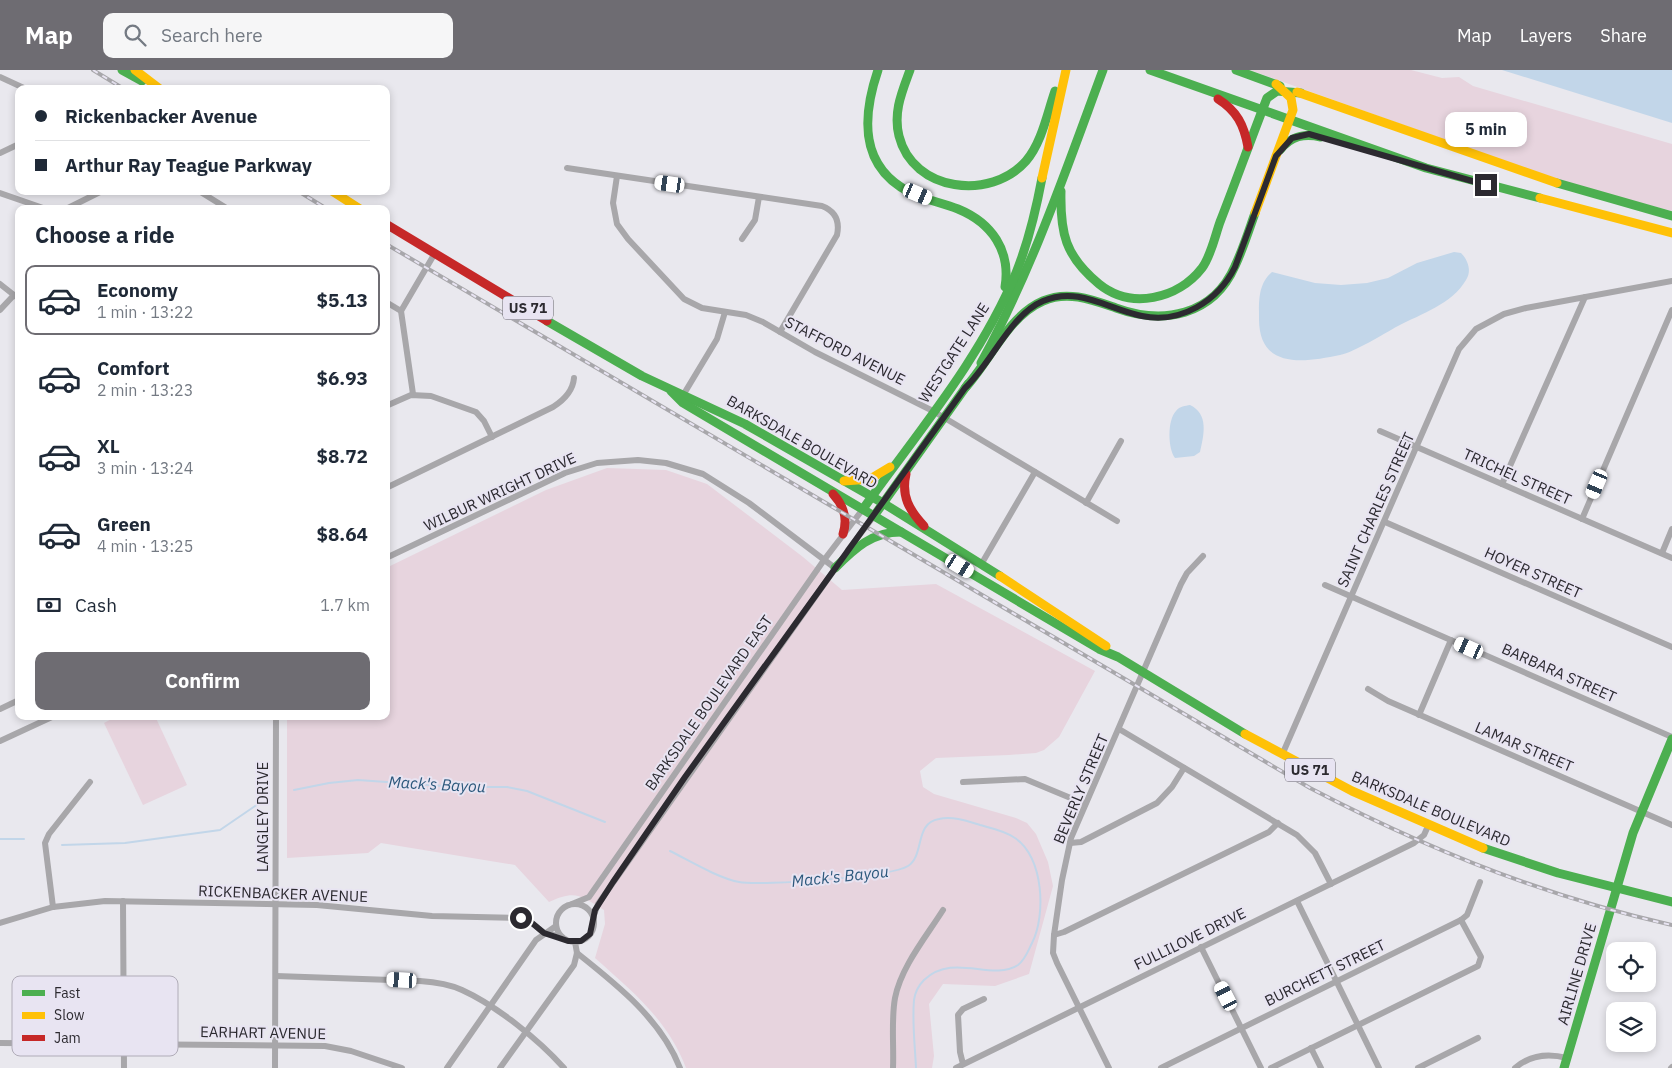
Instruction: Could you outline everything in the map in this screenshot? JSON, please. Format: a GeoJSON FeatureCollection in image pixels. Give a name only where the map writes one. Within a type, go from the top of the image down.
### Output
{"type":"FeatureCollection","features":[{"type":"Feature","properties":{"kind":"main road"},"geometry":{"type":"LineString","coordinates":[[122,70],[153,85]]}},
{"type":"Feature","properties":{"kind":"main road"},"geometry":{"type":"LineString","coordinates":[[135,70],[150,83]]}},
{"type":"Feature","properties":{"kind":"main road"},"geometry":{"type":"LineString","coordinates":[[878,70],[868,96],[865,116],[870,148],[888,175],[906,190],[959,209],[983,222],[991,231],[1005,253],[1008,267],[1001,306]]}},
{"type":"Feature","properties":{"kind":"main road"},"geometry":{"type":"LineString","coordinates":[[910,70],[898,101],[898,127],[907,152],[915,164],[934,178],[956,186],[967,187],[998,181],[1021,166],[1039,137],[1065,70]]}},
{"type":"Feature","properties":{"kind":"main road","name":"WESTGATE LANE"},"geometry":{"type":"LineString","coordinates":[[863,509],[981,342],[1001,306],[1025,246],[1065,70]]}},
{"type":"Feature","properties":{"kind":"main road"},"geometry":{"type":"LineString","coordinates":[[1103,70],[1069,159],[1059,211],[1060,225],[1067,248],[1079,267],[1097,285],[1121,296],[1140,300],[1166,296],[1178,290],[1191,281],[1203,267],[1262,110],[1270,94],[1277,91],[1301,93]]}},
{"type":"Feature","properties":{"kind":"main road"},"geometry":{"type":"LineString","coordinates":[[1150,70],[1369,149],[1442,173],[1672,233]]}},
{"type":"Feature","properties":{"kind":"main road"},"geometry":{"type":"LineString","coordinates":[[1236,70],[1553,182],[1672,216]]}},
{"type":"Feature","properties":{"kind":"main road"},"geometry":{"type":"LineString","coordinates":[[965,388],[981,372],[1023,316],[1037,304],[1057,296],[1086,297],[1141,316],[1153,318],[1178,315],[1203,304],[1227,282],[1235,267],[1294,105],[1287,92],[1276,84]]}},
{"type":"Feature","properties":{"kind":"main road"},"geometry":{"type":"LineString","coordinates":[[1194,86],[1224,102],[1235,111],[1244,126],[1248,148]]}},
{"type":"Feature","properties":{"kind":"main road"},"geometry":{"type":"LineString","coordinates":[[1276,156],[1289,140],[1306,134],[1369,149]]}},
{"type":"Feature","properties":{"kind":"main road","name":"WESTGATE LANE"},"geometry":{"type":"LineString","coordinates":[[874,516],[965,388],[994,339],[1019,290],[1069,159]]}},
{"type":"Feature","properties":{"kind":"main road"},"geometry":{"type":"LineString","coordinates":[[338,195],[354,205]]}},
{"type":"Feature","properties":{"kind":"main road","name":"BARKSDALE BOULEVARD"},"geometry":{"type":"LineString","coordinates":[[390,226],[671,391],[771,438],[883,504],[982,563],[1105,646],[1118,657],[1282,755],[1356,793],[1428,826],[1526,862],[1617,889],[1672,902]]}},
{"type":"Feature","properties":{"kind":"main road","name":"BARKSDALE BOULEVARD"},"geometry":{"type":"LineString","coordinates":[[682,397],[764,450],[874,516],[1099,649],[1118,657]]}},
{"type":"Feature","properties":{"kind":"main road"},"geometry":{"type":"LineString","coordinates":[[764,450],[771,438]]}},
{"type":"Feature","properties":{"kind":"main road"},"geometry":{"type":"LineString","coordinates":[[844,482],[870,480],[894,464]]}},
{"type":"Feature","properties":{"kind":"main road"},"geometry":{"type":"LineString","coordinates":[[909,468],[904,483],[906,502],[914,515],[930,532]]}},
{"type":"Feature","properties":{"kind":"main road"},"geometry":{"type":"LineString","coordinates":[[829,489],[841,503],[845,513],[846,525],[843,534]]}},
{"type":"Feature","properties":{"kind":"main road"},"geometry":{"type":"LineString","coordinates":[[835,568],[867,538],[886,532],[904,532]]}},
{"type":"Feature","properties":{"kind":"main road"},"geometry":{"type":"LineString","coordinates":[[974,575],[982,563]]}},
{"type":"Feature","properties":{"kind":"main road","name":"AIRLINE DRIVE"},"geometry":{"type":"LineString","coordinates":[[1564,1068],[1640,811],[1672,738]]}},
{"type":"Feature","properties":{"kind":"street"},"geometry":{"type":"LineString","coordinates":[[0,77],[17,85]]}},
{"type":"Feature","properties":{"kind":"street"},"geometry":{"type":"LineString","coordinates":[[0,153],[15,146]]}},
{"type":"Feature","properties":{"kind":"street"},"geometry":{"type":"LineString","coordinates":[[567,168],[822,206],[830,210],[836,218],[838,226],[837,235],[780,332]]}},
{"type":"Feature","properties":{"kind":"street","name":"STAFFORD AVENUE"},"geometry":{"type":"LineString","coordinates":[[617,176],[613,210],[617,224],[684,299],[702,308],[752,317],[838,364],[933,411],[1117,521]]}},
{"type":"Feature","properties":{"kind":"street"},"geometry":{"type":"LineString","coordinates":[[0,193],[34,205]]}},
{"type":"Feature","properties":{"kind":"street"},"geometry":{"type":"LineString","coordinates":[[74,205],[94,195]]}},
{"type":"Feature","properties":{"kind":"street"},"geometry":{"type":"LineString","coordinates":[[205,195],[221,205]]}},
{"type":"Feature","properties":{"kind":"street"},"geometry":{"type":"LineString","coordinates":[[742,239],[755,220],[759,196]]}},
{"type":"Feature","properties":{"kind":"street"},"geometry":{"type":"LineString","coordinates":[[413,394],[401,311],[435,253]]}},
{"type":"Feature","properties":{"kind":"street","name":"SAINT CHARLES STREET"},"geometry":{"type":"LineString","coordinates":[[1282,755],[1418,447],[1459,349],[1467,339],[1476,329],[1489,321],[1526,308],[1672,280]]}},
{"type":"Feature","properties":{"kind":"street"},"geometry":{"type":"LineString","coordinates":[[0,284],[15,296]]}},
{"type":"Feature","properties":{"kind":"street"},"geometry":{"type":"LineString","coordinates":[[1502,484],[1585,297]]}},
{"type":"Feature","properties":{"kind":"street"},"geometry":{"type":"LineString","coordinates":[[0,310],[15,298]]}},
{"type":"Feature","properties":{"kind":"street"},"geometry":{"type":"LineString","coordinates":[[390,304],[401,311]]}},
{"type":"Feature","properties":{"kind":"street"},"geometry":{"type":"LineString","coordinates":[[1582,519],[1672,310]]}},
{"type":"Feature","properties":{"kind":"street"},"geometry":{"type":"LineString","coordinates":[[682,397],[718,339],[725,312]]}},
{"type":"Feature","properties":{"kind":"street"},"geometry":{"type":"LineString","coordinates":[[390,486],[557,404],[572,387],[574,378]]}},
{"type":"Feature","properties":{"kind":"street"},"geometry":{"type":"LineString","coordinates":[[390,404],[413,394],[431,396],[472,410],[484,421],[492,436]]}},
{"type":"Feature","properties":{"kind":"street","name":"TRICHEL STREET"},"geometry":{"type":"LineString","coordinates":[[1380,431],[1672,558]]}},
{"type":"Feature","properties":{"kind":"street"},"geometry":{"type":"LineString","coordinates":[[1086,503],[1121,441]]}},
{"type":"Feature","properties":{"kind":"street","name":"WILBUR WRIGHT DRIVE"},"geometry":{"type":"LineString","coordinates":[[390,556],[565,473],[597,463],[625,459],[666,463],[704,474],[749,503],[835,568]]}},
{"type":"Feature","properties":{"kind":"street"},"geometry":{"type":"LineString","coordinates":[[982,563],[1035,472]]}},
{"type":"Feature","properties":{"kind":"street","name":"BARKSDALE BOULEVARD EAST"},"geometry":{"type":"LineString","coordinates":[[572,904],[589,897],[824,560],[863,509]]}},
{"type":"Feature","properties":{"kind":"street"},"geometry":{"type":"LineString","coordinates":[[594,923],[593,917],[587,908],[572,904],[561,910],[556,918],[556,926],[562,937],[575,942],[587,938],[594,923],[595,910],[603,896],[835,568],[874,516]]}},
{"type":"Feature","properties":{"kind":"street","name":"HOYER STREET"},"geometry":{"type":"LineString","coordinates":[[1385,522],[1672,648]]}},
{"type":"Feature","properties":{"kind":"street"},"geometry":{"type":"LineString","coordinates":[[1662,553],[1672,529]]}},
{"type":"Feature","properties":{"kind":"street","name":"BEVERLY STREET"},"geometry":{"type":"LineString","coordinates":[[1109,1068],[1055,958],[1054,935],[1070,843],[1085,804],[1144,673],[1181,584],[1187,573],[1203,556]]}},
{"type":"Feature","properties":{"kind":"street","name":"BARBARA STREET"},"geometry":{"type":"LineString","coordinates":[[1325,585],[1672,738]]}},
{"type":"Feature","properties":{"kind":"street"},"geometry":{"type":"LineString","coordinates":[[1419,715],[1451,640]]}},
{"type":"Feature","properties":{"kind":"street","name":"LAMAR STREET"},"geometry":{"type":"LineString","coordinates":[[1368,690],[1419,715],[1672,825]]}},
{"type":"Feature","properties":{"kind":"street"},"geometry":{"type":"LineString","coordinates":[[0,709],[15,702]]}},
{"type":"Feature","properties":{"kind":"street"},"geometry":{"type":"LineString","coordinates":[[0,741],[45,720]]}},
{"type":"Feature","properties":{"kind":"street","name":"LANGLEY DRIVE"},"geometry":{"type":"LineString","coordinates":[[276,720],[276,1068]]}},
{"type":"Feature","properties":{"kind":"street"},"geometry":{"type":"LineString","coordinates":[[1119,729],[1278,823],[1308,844],[1331,884]]}},
{"type":"Feature","properties":{"kind":"street"},"geometry":{"type":"LineString","coordinates":[[1070,843],[1081,842],[1152,806],[1169,791],[1184,768]]}},
{"type":"Feature","properties":{"kind":"street"},"geometry":{"type":"LineString","coordinates":[[963,782],[1025,778],[1085,804]]}},
{"type":"Feature","properties":{"kind":"street"},"geometry":{"type":"LineString","coordinates":[[53,907],[46,843],[50,834],[90,782]]}},
{"type":"Feature","properties":{"kind":"street"},"geometry":{"type":"LineString","coordinates":[[1054,935],[1064,932],[1269,832],[1278,823]]}},
{"type":"Feature","properties":{"kind":"street","name":"FULLILOVE DRIVE"},"geometry":{"type":"LineString","coordinates":[[956,1068],[1417,841],[1424,835],[1428,826]]}},
{"type":"Feature","properties":{"kind":"street"},"geometry":{"type":"LineString","coordinates":[[1271,1068],[1475,967],[1481,962],[1461,920],[1467,915],[1480,882]]}},
{"type":"Feature","properties":{"kind":"street"},"geometry":{"type":"LineString","coordinates":[[123,901],[124,976]]}},
{"type":"Feature","properties":{"kind":"street"},"geometry":{"type":"LineString","coordinates":[[1296,901],[1379,1068]]}},
{"type":"Feature","properties":{"kind":"street","name":"RICKENBACKER AVENUE"},"geometry":{"type":"LineString","coordinates":[[0,924],[53,907],[89,902],[276,904],[335,906],[454,917],[521,918],[532,923],[544,933],[562,937]]}},
{"type":"Feature","properties":{"kind":"street"},"geometry":{"type":"LineString","coordinates":[[893,1068],[895,999],[899,986],[907,968],[943,910]]}},
{"type":"Feature","properties":{"kind":"street","name":"BURCHETT STREET"},"geometry":{"type":"LineString","coordinates":[[1161,1068],[1461,920]]}},
{"type":"Feature","properties":{"kind":"street"},"geometry":{"type":"LineString","coordinates":[[447,1068],[536,940],[556,926]]}},
{"type":"Feature","properties":{"kind":"street"},"geometry":{"type":"LineString","coordinates":[[500,1068],[574,965],[575,942]]}},
{"type":"Feature","properties":{"kind":"street"},"geometry":{"type":"LineString","coordinates":[[1201,947],[1262,1068]]}},
{"type":"Feature","properties":{"kind":"street"},"geometry":{"type":"LineString","coordinates":[[576,952],[620,988],[652,1021],[675,1054],[680,1068]]}},
{"type":"Feature","properties":{"kind":"street"},"geometry":{"type":"LineString","coordinates":[[276,976],[437,982],[461,989],[490,1006],[525,1033],[564,1068]]}},
{"type":"Feature","properties":{"kind":"street"},"geometry":{"type":"LineString","coordinates":[[963,1064],[960,1052],[958,1015],[963,1009],[984,998]]}},
{"type":"Feature","properties":{"kind":"street"},"geometry":{"type":"LineString","coordinates":[[1418,1068],[1478,1038]]}},
{"type":"Feature","properties":{"kind":"street","name":"EARHART AVENUE"},"geometry":{"type":"LineString","coordinates":[[178,1044],[325,1046],[351,1051],[402,1068]]}},
{"type":"Feature","properties":{"kind":"street"},"geometry":{"type":"LineString","coordinates":[[1311,1048],[1321,1068]]}},
{"type":"Feature","properties":{"kind":"street"},"geometry":{"type":"LineString","coordinates":[[1515,1068],[1525,1060],[1538,1056],[1550,1055],[1567,1058]]}},
{"type":"Feature","properties":{"kind":"shaded area"},"geometry":{"type":"Polygon","coordinates":[[[1250,70],[1411,70],[1442,78],[1459,77],[1473,86],[1672,144],[1672,211],[1574,186],[1250,70]]]}},
{"type":"Feature","properties":{"kind":"shaded area"},"geometry":{"type":"Polygon","coordinates":[[[607,468],[666,470],[707,484],[803,557],[842,590],[936,584],[1095,671],[1059,737],[1044,750],[1036,753],[1009,755],[936,758],[920,771],[923,787],[934,794],[1027,823],[1036,834],[1048,862],[1053,886],[1029,974],[995,986],[943,984],[929,1004],[934,1056],[932,1068],[686,1068],[669,1035],[648,1007],[595,958],[605,924],[604,910],[584,898],[572,895],[549,902],[515,865],[381,843],[368,853],[287,858],[287,720],[390,720],[390,566],[546,490],[607,468]]]}},
{"type":"Feature","properties":{"kind":"shaded area"},"geometry":{"type":"Polygon","coordinates":[[[110,720],[157,720],[187,785],[143,805],[104,723],[110,720]]]}},
{"type":"Feature","properties":{"kind":"water"},"geometry":{"type":"Polygon","coordinates":[[[1502,70],[1672,70],[1672,123],[1502,70]]]}},
{"type":"Feature","properties":{"kind":"water"},"geometry":{"type":"Polygon","coordinates":[[[1454,252],[1461,253],[1466,259],[1469,273],[1466,280],[1453,296],[1361,347],[1326,358],[1297,360],[1274,354],[1266,346],[1261,334],[1259,299],[1264,282],[1272,272],[1315,283],[1341,285],[1367,283],[1388,278],[1417,263],[1454,252]]]}},
{"type":"Feature","properties":{"kind":"water"},"geometry":{"type":"Polygon","coordinates":[[[1190,405],[1196,409],[1203,419],[1204,432],[1200,452],[1194,456],[1175,458],[1170,442],[1171,421],[1178,409],[1190,405]]]}},
{"type":"Feature","properties":{"kind":"waterway","name":"Mack's Bayou"},"geometry":{"type":"LineString","coordinates":[[294,790],[329,783],[358,780],[457,787],[507,787],[527,791],[605,822]]}},
{"type":"Feature","properties":{"kind":"waterway","name":"Mack's Bayou"},"geometry":{"type":"LineString","coordinates":[[62,845],[125,843],[220,830],[258,804]]}},
{"type":"Feature","properties":{"kind":"waterway","name":"Mack's Bayou"},"geometry":{"type":"LineString","coordinates":[[670,851],[704,869],[731,880],[773,883],[826,880],[878,874],[908,866],[916,855],[926,826],[939,819],[949,818],[965,821],[1003,832],[1015,838],[1025,847],[1032,859],[1040,888],[1039,918],[1032,943],[1018,965],[996,971],[960,967],[948,968],[936,972],[920,984],[914,1000],[913,1025],[916,1068]]}},
{"type":"Feature","properties":{"kind":"waterway","name":"Mack's Bayou"},"geometry":{"type":"LineString","coordinates":[[0,839],[24,839]]}},
{"type":"Feature","properties":{"kind":"railway"},"geometry":{"type":"LineString","coordinates":[[93,70],[117,85]]}},
{"type":"Feature","properties":{"kind":"railway"},"geometry":{"type":"LineString","coordinates":[[304,195],[321,205]]}},
{"type":"Feature","properties":{"kind":"railway"},"geometry":{"type":"LineString","coordinates":[[390,246],[1310,788],[1397,831],[1486,868],[1578,900],[1672,925]]}},
{"type":"Feature","properties":{"kind":"traffic: fast"},"geometry":{"type":"LineString","coordinates":[[122,70],[142,81]]}},
{"type":"Feature","properties":{"kind":"traffic: fast"},"geometry":{"type":"LineString","coordinates":[[878,70],[869,105],[869,139],[873,155],[894,182],[911,193],[958,209],[981,222],[989,230],[1002,250],[1006,274],[1005,287]]}},
{"type":"Feature","properties":{"kind":"traffic: fast"},"geometry":{"type":"LineString","coordinates":[[910,70],[901,94],[898,110],[897,127],[899,136],[907,155],[920,169],[936,179],[955,184],[974,185],[993,182],[1011,174],[1026,161],[1040,137],[1055,91]]}},
{"type":"Feature","properties":{"kind":"traffic: fast"},"geometry":{"type":"LineString","coordinates":[[981,363],[1032,256],[1062,182],[1103,70]]}},
{"type":"Feature","properties":{"kind":"traffic: fast"},"geometry":{"type":"LineString","coordinates":[[1150,70],[1426,168],[1540,198]]}},
{"type":"Feature","properties":{"kind":"traffic: fast"},"geometry":{"type":"LineString","coordinates":[[1236,70],[1280,86]]}},
{"type":"Feature","properties":{"kind":"traffic: fast"},"geometry":{"type":"LineString","coordinates":[[1061,191],[1062,219],[1067,243],[1079,264],[1088,274],[1099,284],[1125,297],[1139,299],[1167,294],[1192,279],[1205,263],[1267,98],[1277,91],[1301,93]]}},
{"type":"Feature","properties":{"kind":"traffic: fast"},"geometry":{"type":"LineString","coordinates":[[1280,150],[1284,145],[1298,137],[1309,135],[1321,137]]}},
{"type":"Feature","properties":{"kind":"traffic: fast"},"geometry":{"type":"LineString","coordinates":[[863,509],[966,366],[1001,305],[1024,250],[1042,178]]}},
{"type":"Feature","properties":{"kind":"traffic: fast"},"geometry":{"type":"LineString","coordinates":[[1557,183],[1672,216]]}},
{"type":"Feature","properties":{"kind":"traffic: fast"},"geometry":{"type":"LineString","coordinates":[[965,388],[1010,328],[1020,317],[1043,301],[1062,296],[1080,297],[1151,316],[1185,312],[1200,306],[1214,296],[1225,283],[1238,260],[1255,213]]}},
{"type":"Feature","properties":{"kind":"traffic: fast"},"geometry":{"type":"LineString","coordinates":[[547,321],[642,376],[745,424],[883,503],[1000,576]]}},
{"type":"Feature","properties":{"kind":"traffic: fast"},"geometry":{"type":"LineString","coordinates":[[874,516],[968,384]]}},
{"type":"Feature","properties":{"kind":"traffic: fast"},"geometry":{"type":"LineString","coordinates":[[671,391],[683,403],[1099,649],[1118,657],[1245,734]]}},
{"type":"Feature","properties":{"kind":"traffic: fast"},"geometry":{"type":"LineString","coordinates":[[835,568],[865,542],[881,535],[901,532]]}},
{"type":"Feature","properties":{"kind":"traffic: fast"},"geometry":{"type":"LineString","coordinates":[[1564,1068],[1633,833],[1672,739]]}},
{"type":"Feature","properties":{"kind":"traffic: fast"},"geometry":{"type":"LineString","coordinates":[[1483,848],[1558,873],[1672,902]]}},
{"type":"Feature","properties":{"kind":"traffic: slow"},"geometry":{"type":"LineString","coordinates":[[135,70],[155,85]]}},
{"type":"Feature","properties":{"kind":"traffic: slow"},"geometry":{"type":"LineString","coordinates":[[1042,178],[1066,70]]}},
{"type":"Feature","properties":{"kind":"traffic: slow"},"geometry":{"type":"LineString","coordinates":[[1255,213],[1293,110],[1291,98],[1276,84]]}},
{"type":"Feature","properties":{"kind":"traffic: slow"},"geometry":{"type":"LineString","coordinates":[[1297,92],[1557,183]]}},
{"type":"Feature","properties":{"kind":"traffic: slow"},"geometry":{"type":"LineString","coordinates":[[338,195],[354,205]]}},
{"type":"Feature","properties":{"kind":"traffic: slow"},"geometry":{"type":"LineString","coordinates":[[1540,198],[1672,233]]}},
{"type":"Feature","properties":{"kind":"traffic: slow"},"geometry":{"type":"LineString","coordinates":[[844,481],[870,479],[890,467]]}},
{"type":"Feature","properties":{"kind":"traffic: slow"},"geometry":{"type":"LineString","coordinates":[[1000,576],[1106,646]]}},
{"type":"Feature","properties":{"kind":"traffic: slow"},"geometry":{"type":"LineString","coordinates":[[1245,734],[1352,791],[1483,848]]}},
{"type":"Feature","properties":{"kind":"traffic: jam"},"geometry":{"type":"LineString","coordinates":[[1218,99],[1230,108],[1239,119],[1248,147]]}},
{"type":"Feature","properties":{"kind":"traffic: jam"},"geometry":{"type":"LineString","coordinates":[[390,226],[547,321]]}},
{"type":"Feature","properties":{"kind":"traffic: jam"},"geometry":{"type":"LineString","coordinates":[[906,474],[905,489],[910,508],[924,526]]}},
{"type":"Feature","properties":{"kind":"traffic: jam"},"geometry":{"type":"LineString","coordinates":[[833,494],[844,512],[843,534]]}},
{"type":"Feature","properties":{"kind":"route"},"geometry":{"type":"LineString","coordinates":[[521,918],[528,920],[544,933],[562,937],[568,941],[575,942],[587,938],[593,928],[595,910],[598,904],[685,777],[965,388],[981,372],[1013,327],[1033,307],[1057,296],[1070,295],[1086,297],[1141,316],[1153,318],[1178,315],[1191,311],[1203,304],[1227,282],[1235,267],[1276,156],[1287,142],[1300,134],[1313,134],[1369,149],[1486,185]]}}]}
